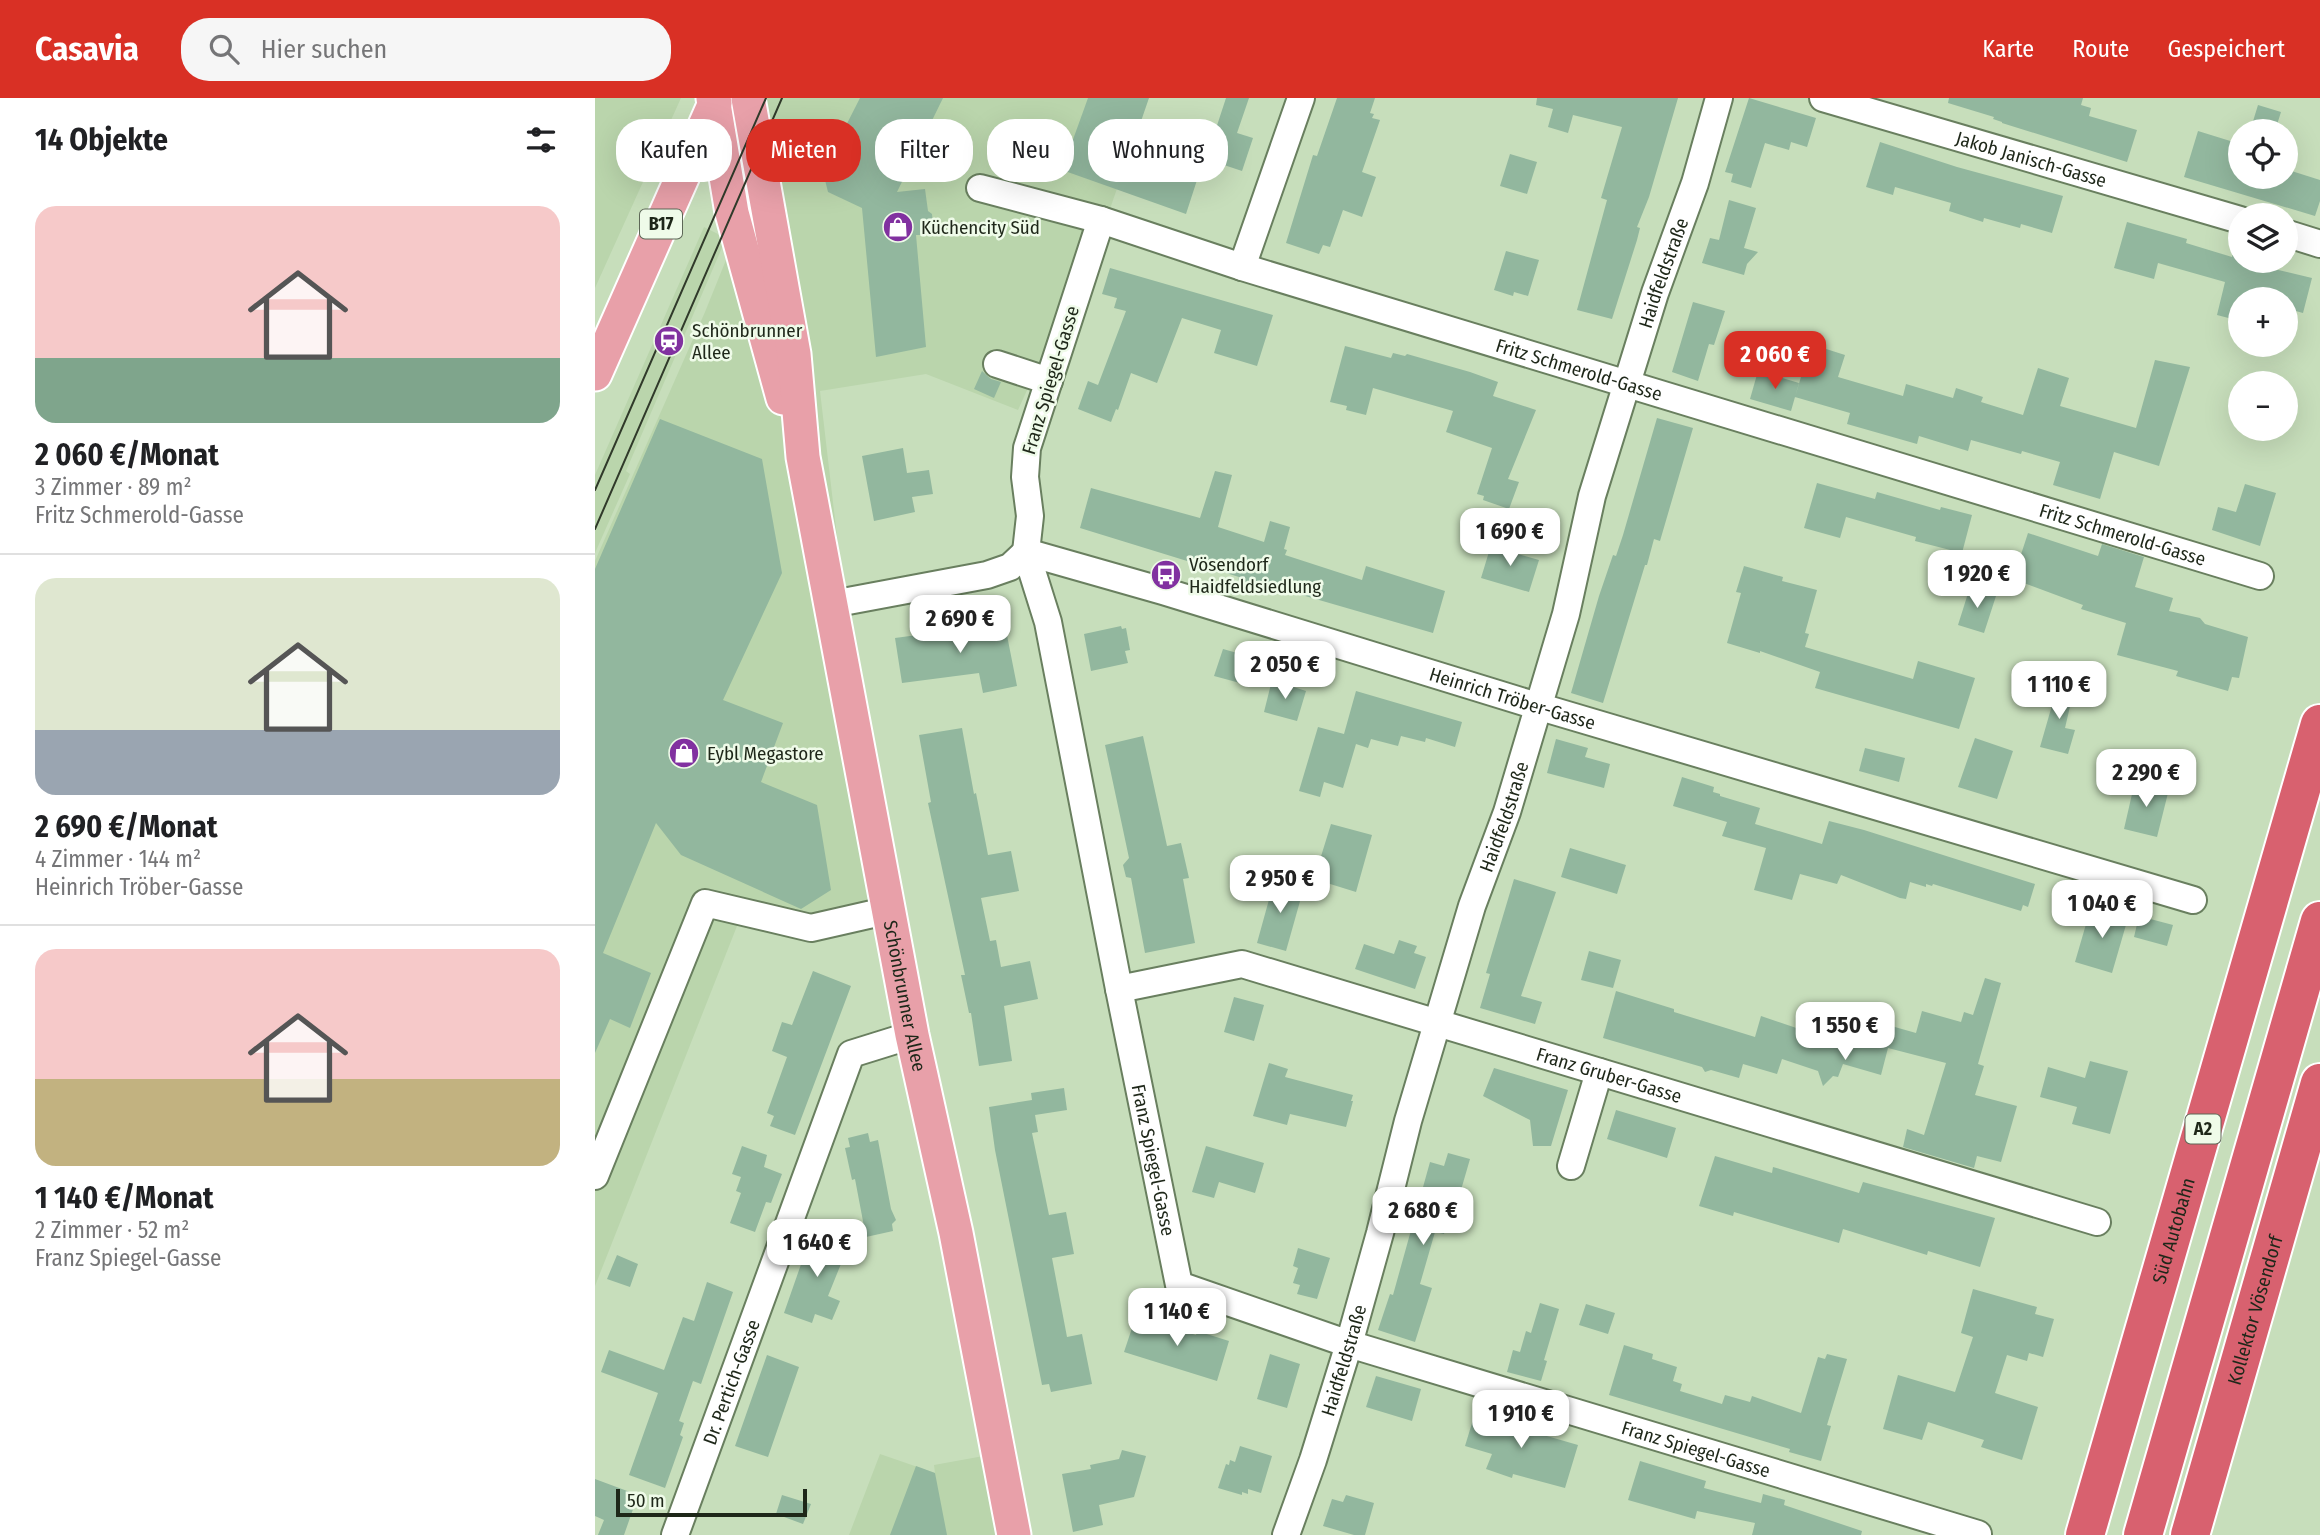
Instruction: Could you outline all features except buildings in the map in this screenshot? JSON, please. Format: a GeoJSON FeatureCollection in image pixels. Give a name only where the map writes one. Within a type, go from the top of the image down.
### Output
{"type":"FeatureCollection","features":[{"type":"Feature","properties":{"kind":"highway","name":"Süd Autobahn"},"geometry":{"type":"LineString","coordinates":[[2085,1535],[2320,724]]}},
{"type":"Feature","properties":{"kind":"highway"},"geometry":{"type":"LineString","coordinates":[[2143,1535],[2320,921]]}},
{"type":"Feature","properties":{"kind":"highway","name":"Kollektor Vösendorf"},"geometry":{"type":"LineString","coordinates":[[2190,1535],[2320,1083]]}},
{"type":"Feature","properties":{"kind":"main road"},"geometry":{"type":"LineString","coordinates":[[747,98],[794,354],[803,457]]}},
{"type":"Feature","properties":{"kind":"main road"},"geometry":{"type":"LineString","coordinates":[[715,101],[732,213],[794,439],[803,457]]}},
{"type":"Feature","properties":{"kind":"main road","name":"B17"},"geometry":{"type":"LineString","coordinates":[[595,374],[715,101]]}},
{"type":"Feature","properties":{"kind":"main road","name":"Schönbrunner Allee"},"geometry":{"type":"LineString","coordinates":[[803,457],[912,1035],[956,1233],[1014,1535]]}},
{"type":"Feature","properties":{"kind":"street"},"geometry":{"type":"LineString","coordinates":[[1242,267],[1301,98]]}},
{"type":"Feature","properties":{"kind":"street","name":"Haidfeldstraße"},"geometry":{"type":"LineString","coordinates":[[1286,1535],[1313,1460],[1349,1344],[1408,1121],[1472,906],[1507,812],[1566,614],[1592,496],[1655,293],[1695,183],[1719,98]]}},
{"type":"Feature","properties":{"kind":"street","name":"Jakob Janisch-Gasse"},"geometry":{"type":"LineString","coordinates":[[1823,98],[2228,216]]}},
{"type":"Feature","properties":{"kind":"street","name":"Fritz Schmerold-Gasse"},"geometry":{"type":"LineString","coordinates":[[980,188],[1101,220],[1242,267],[2260,576]]}},
{"type":"Feature","properties":{"kind":"street","name":"Franz Spiegel-Gasse"},"geometry":{"type":"LineString","coordinates":[[1101,220],[1025,463],[1030,516],[1025,552],[1048,622],[1178,1285],[1349,1344],[1978,1534]]}},
{"type":"Feature","properties":{"kind":"street"},"geometry":{"type":"LineString","coordinates":[[2298,237],[2320,244]]}},
{"type":"Feature","properties":{"kind":"street"},"geometry":{"type":"LineString","coordinates":[[997,364],[1049,381]]}},
{"type":"Feature","properties":{"kind":"street"},"geometry":{"type":"LineString","coordinates":[[832,604],[987,575],[1010,567],[1025,552]]}},
{"type":"Feature","properties":{"kind":"street","name":"Heinrich Tröber-Gasse"},"geometry":{"type":"LineString","coordinates":[[1025,552],[1163,591],[1537,706],[2193,901]]}},
{"type":"Feature","properties":{"kind":"street"},"geometry":{"type":"LineString","coordinates":[[595,1175],[705,904],[811,928],[890,910]]}},
{"type":"Feature","properties":{"kind":"street","name":"Franz Gruber-Gasse"},"geometry":{"type":"LineString","coordinates":[[1118,989],[1242,964],[2097,1222]]}},
{"type":"Feature","properties":{"kind":"street","name":"Dr. Pertich-Gasse"},"geometry":{"type":"LineString","coordinates":[[675,1535],[851,1054],[912,1035]]}},
{"type":"Feature","properties":{"kind":"street"},"geometry":{"type":"LineString","coordinates":[[1571,1166],[1599,1072]]}},
{"type":"Feature","properties":{"kind":"shaded area"},"geometry":{"type":"Polygon","coordinates":[[[595,98],[681,98],[671,119],[616,119],[616,182],[643,182],[595,288],[595,98]]]}},
{"type":"Feature","properties":{"kind":"shaded area"},"geometry":{"type":"Polygon","coordinates":[[[765,98],[1148,98],[1141,119],[1088,119],[1088,182],[1119,182],[1111,206],[1018,410],[926,374],[820,391],[882,922],[739,921],[595,1286],[595,561],[705,312],[757,182],[861,182],[861,119],[769,119],[765,98]]]}},
{"type":"Feature","properties":{"kind":"shaded area"},"geometry":{"type":"Polygon","coordinates":[[[704,227],[718,234],[724,243],[626,471],[630,474],[595,553],[595,475],[704,227]]]}},
{"type":"Feature","properties":{"kind":"shaded area"},"geometry":{"type":"Polygon","coordinates":[[[1000,1453],[1015,1535],[849,1535],[880,1454],[935,1473],[934,1465],[1000,1453]]]}},
{"type":"Feature","properties":{"kind":"tram line"},"geometry":{"type":"LineString","coordinates":[[595,490],[766,98]]}},
{"type":"Feature","properties":{"kind":"tram line"},"geometry":{"type":"LineString","coordinates":[[595,529],[782,98]]}},
{"type":"Feature","properties":{"kind":"place","name":"Küchencity Süd"},"geometry":{"type":"Point","coordinates":[898,227]}},
{"type":"Feature","properties":{"kind":"place","name":"Schönbrunner Allee"},"geometry":{"type":"Point","coordinates":[669,341]}},
{"type":"Feature","properties":{"kind":"place","name":"Vösendorf Haidfeldsiedlung"},"geometry":{"type":"Point","coordinates":[1166,575]}},
{"type":"Feature","properties":{"kind":"place","name":"Eybl Megastore"},"geometry":{"type":"Point","coordinates":[684,753]}}]}
